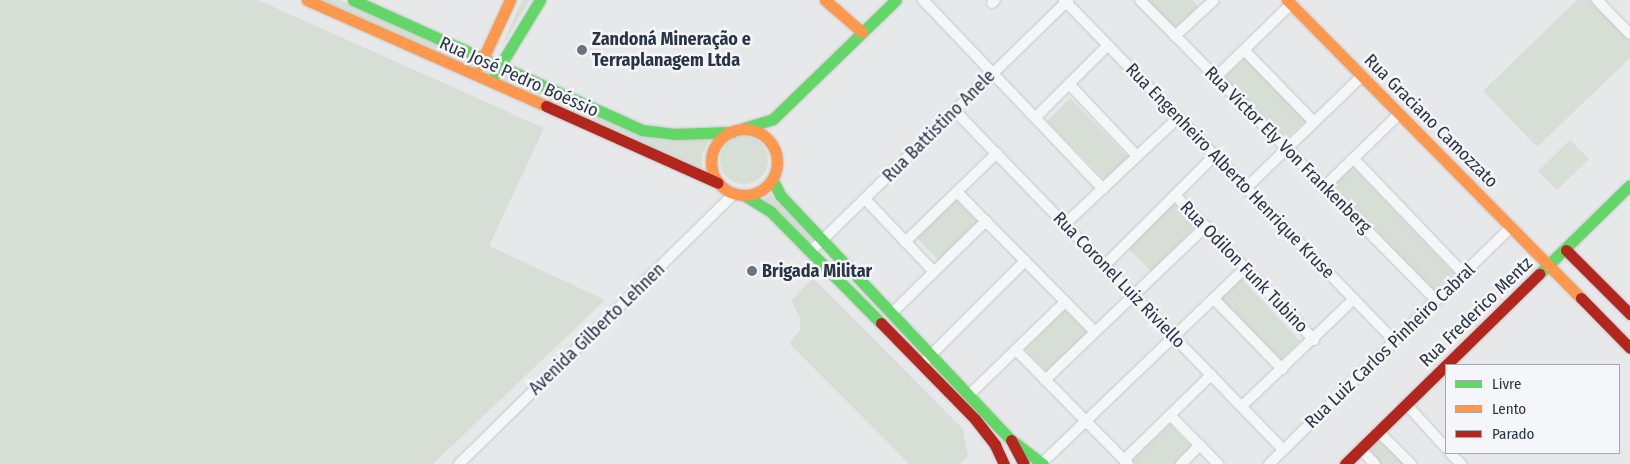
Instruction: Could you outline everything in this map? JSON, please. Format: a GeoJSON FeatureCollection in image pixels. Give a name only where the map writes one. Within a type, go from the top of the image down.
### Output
{"type":"FeatureCollection","features":[{"type":"Feature","properties":{"kind":"main road","name":"Rua José Pedro Boéssio"},"geometry":{"type":"LineString","coordinates":[[307,0],[718,183]]}},
{"type":"Feature","properties":{"kind":"main road","name":"Rua José Pedro Boéssio"},"geometry":{"type":"LineString","coordinates":[[353,0],[642,130],[674,134],[736,130]]}},
{"type":"Feature","properties":{"kind":"main road"},"geometry":{"type":"LineString","coordinates":[[476,76],[482,58],[510,0]]}},
{"type":"Feature","properties":{"kind":"main road"},"geometry":{"type":"LineString","coordinates":[[490,83],[540,0]]}},
{"type":"Feature","properties":{"kind":"main road"},"geometry":{"type":"LineString","coordinates":[[825,0],[862,32]]}},
{"type":"Feature","properties":{"kind":"main road"},"geometry":{"type":"LineString","coordinates":[[896,0],[773,119],[736,130],[716,144],[711,164],[718,183],[771,212],[976,419],[995,445],[1004,464]]}},
{"type":"Feature","properties":{"kind":"main road","name":"Rua Graciano Camozzato"},"geometry":{"type":"LineString","coordinates":[[1289,2],[1630,348]]}},
{"type":"Feature","properties":{"kind":"main road"},"geometry":{"type":"LineString","coordinates":[[739,194],[762,190],[772,179],[777,162],[769,140],[773,119]]}},
{"type":"Feature","properties":{"kind":"main road"},"geometry":{"type":"LineString","coordinates":[[736,130],[760,133],[769,140]]}},
{"type":"Feature","properties":{"kind":"main road"},"geometry":{"type":"LineString","coordinates":[[772,179],[780,195],[969,395],[1012,440],[1042,463]]}},
{"type":"Feature","properties":{"kind":"main road","name":"Rua Frederico Mentz"},"geometry":{"type":"LineString","coordinates":[[1447,364],[1566,250],[1630,185]]}},
{"type":"Feature","properties":{"kind":"main road"},"geometry":{"type":"LineString","coordinates":[[1566,250],[1630,314]]}},
{"type":"Feature","properties":{"kind":"main road"},"geometry":{"type":"LineString","coordinates":[[834,275],[845,264]]}},
{"type":"Feature","properties":{"kind":"main road","name":"Rua Frederico Mentz"},"geometry":{"type":"LineString","coordinates":[[1345,464],[1445,366]]}},
{"type":"Feature","properties":{"kind":"main road"},"geometry":{"type":"LineString","coordinates":[[976,419],[985,411]]}},
{"type":"Feature","properties":{"kind":"main road"},"geometry":{"type":"LineString","coordinates":[[1012,440],[1024,464]]}},
{"type":"Feature","properties":{"kind":"street"},"geometry":{"type":"LineString","coordinates":[[923,0],[1103,189]]}},
{"type":"Feature","properties":{"kind":"street","name":"Rua Victor Ely Von Frankenberg"},"geometry":{"type":"LineString","coordinates":[[1140,0],[1436,300]]}},
{"type":"Feature","properties":{"kind":"street"},"geometry":{"type":"LineString","coordinates":[[1596,0],[1630,34]]}},
{"type":"Feature","properties":{"kind":"street","name":"Rua Battistino Anele"},"geometry":{"type":"LineString","coordinates":[[810,252],[866,200],[1066,1]]}},
{"type":"Feature","properties":{"kind":"street","name":"Rua Engenheiro Alberto Henrique Kruse"},"geometry":{"type":"LineString","coordinates":[[1066,1],[1394,340]]}},
{"type":"Feature","properties":{"kind":"street"},"geometry":{"type":"LineString","coordinates":[[1175,36],[1207,2]]}},
{"type":"Feature","properties":{"kind":"street"},"geometry":{"type":"LineString","coordinates":[[1216,77],[1289,2]]}},
{"type":"Feature","properties":{"kind":"street"},"geometry":{"type":"LineString","coordinates":[[1035,118],[1108,45]]}},
{"type":"Feature","properties":{"kind":"street"},"geometry":{"type":"LineString","coordinates":[[1244,50],[1314,122]]}},
{"type":"Feature","properties":{"kind":"street"},"geometry":{"type":"LineString","coordinates":[[1246,188],[1362,76]]}},
{"type":"Feature","properties":{"kind":"street"},"geometry":{"type":"LineString","coordinates":[[1069,84],[1137,156]]}},
{"type":"Feature","properties":{"kind":"street","name":"Rua Coronel Luiz Riviello"},"geometry":{"type":"LineString","coordinates":[[955,111],[1284,450]]}},
{"type":"Feature","properties":{"kind":"street"},"geometry":{"type":"LineString","coordinates":[[1324,187],[1399,114]]}},
{"type":"Feature","properties":{"kind":"street"},"geometry":{"type":"LineString","coordinates":[[1065,224],[1179,117]]}},
{"type":"Feature","properties":{"kind":"street"},"geometry":{"type":"LineString","coordinates":[[905,242],[996,153]]}},
{"type":"Feature","properties":{"kind":"street"},"geometry":{"type":"LineString","coordinates":[[1105,265],[1214,156]]}},
{"type":"Feature","properties":{"kind":"street"},"geometry":{"type":"LineString","coordinates":[[1354,159],[1464,274]]}},
{"type":"Feature","properties":{"kind":"street"},"geometry":{"type":"LineString","coordinates":[[957,192],[1094,331]]}},
{"type":"Feature","properties":{"kind":"street","name":"Avenida Gilberto Lehnen"},"geometry":{"type":"LineString","coordinates":[[459,464],[739,194]]}},
{"type":"Feature","properties":{"kind":"street","name":"Rua Odilon Funk Tubino"},"geometry":{"type":"LineString","coordinates":[[1175,195],[1314,340]]}},
{"type":"Feature","properties":{"kind":"street"},"geometry":{"type":"LineString","coordinates":[[866,200],[934,272]]}},
{"type":"Feature","properties":{"kind":"street"},"geometry":{"type":"LineString","coordinates":[[892,313],[986,221]]}},
{"type":"Feature","properties":{"kind":"street"},"geometry":{"type":"LineString","coordinates":[[1045,380],[1094,331],[1206,226]]}},
{"type":"Feature","properties":{"kind":"street","name":"Rua Luiz Carlos Pinheiro Cabral"},"geometry":{"type":"LineString","coordinates":[[1269,464],[1511,227]]}},
{"type":"Feature","properties":{"kind":"street"},"geometry":{"type":"LineString","coordinates":[[922,364],[1025,261]]}},
{"type":"Feature","properties":{"kind":"street"},"geometry":{"type":"LineString","coordinates":[[1042,463],[1245,268]]}},
{"type":"Feature","properties":{"kind":"street"},"geometry":{"type":"LineString","coordinates":[[1214,299],[1282,369]]}},
{"type":"Feature","properties":{"kind":"street"},"geometry":{"type":"LineString","coordinates":[[1242,406],[1314,340],[1354,299]]}},
{"type":"Feature","properties":{"kind":"street"},"geometry":{"type":"LineString","coordinates":[[969,395],[1066,302]]}},
{"type":"Feature","properties":{"kind":"street"},"geometry":{"type":"LineString","coordinates":[[1016,350],[1126,462],[1211,375]]}},
{"type":"Feature","properties":{"kind":"street"},"geometry":{"type":"LineString","coordinates":[[1406,404],[1445,447]]}},
{"type":"Feature","properties":{"kind":"street"},"geometry":{"type":"LineString","coordinates":[[1170,415],[1218,464]]}},
{"type":"Feature","properties":{"kind":"street"},"geometry":{"type":"LineString","coordinates":[[1378,431],[1411,464]]}},
{"type":"Feature","properties":{"kind":"street"},"geometry":{"type":"LineString","coordinates":[[1181,464],[1200,445]]}},
{"type":"Feature","properties":{"kind":"street"},"geometry":{"type":"LineString","coordinates":[[1360,449],[1375,464]]}},
{"type":"Feature","properties":{"kind":"street"},"geometry":{"type":"LineString","coordinates":[[1451,454],[1461,464]]}},
{"type":"Feature","properties":{"kind":"shaded area"},"geometry":{"type":"Polygon","coordinates":[[[0,0],[258,0],[544,128],[489,246],[605,300],[433,464],[0,464],[0,0]]]}},
{"type":"Feature","properties":{"kind":"shaded area"},"geometry":{"type":"Polygon","coordinates":[[[315,0],[340,0],[646,137],[671,141],[711,138],[702,155],[702,174],[315,0]]]}},
{"type":"Feature","properties":{"kind":"shaded area"},"geometry":{"type":"Polygon","coordinates":[[[522,0],[530,0],[501,48],[522,0]]]}},
{"type":"Feature","properties":{"kind":"shaded area"},"geometry":{"type":"Polygon","coordinates":[[[1146,0],[1192,0],[1198,6],[1174,29],[1146,0]]]}},
{"type":"Feature","properties":{"kind":"shaded area"},"geometry":{"type":"Polygon","coordinates":[[[1577,0],[1590,0],[1630,41],[1630,58],[1537,147],[1483,91],[1577,0]]]}},
{"type":"Feature","properties":{"kind":"shaded area"},"geometry":{"type":"Polygon","coordinates":[[[1245,58],[1306,120],[1285,140],[1224,78],[1245,58]]]}},
{"type":"Feature","properties":{"kind":"shaded area"},"geometry":{"type":"Polygon","coordinates":[[[1070,98],[1128,157],[1105,180],[1047,121],[1070,98]]]}},
{"type":"Feature","properties":{"kind":"shaded area"},"geometry":{"type":"Polygon","coordinates":[[[739,136],[749,136],[761,143],[768,155],[768,165],[761,177],[749,184],[739,184],[731,180],[724,173],[720,165],[720,155],[724,147],[731,140],[739,136]]]}},
{"type":"Feature","properties":{"kind":"shaded area"},"geometry":{"type":"Polygon","coordinates":[[[1570,140],[1589,159],[1557,190],[1538,171],[1570,140]]]}},
{"type":"Feature","properties":{"kind":"shaded area"},"geometry":{"type":"Polygon","coordinates":[[[1352,166],[1454,273],[1434,291],[1332,185],[1352,166]]]}},
{"type":"Feature","properties":{"kind":"shaded area"},"geometry":{"type":"Polygon","coordinates":[[[770,194],[813,239],[807,245],[764,199],[770,194]]]}},
{"type":"Feature","properties":{"kind":"shaded area"},"geometry":{"type":"Polygon","coordinates":[[[956,199],[978,222],[938,260],[916,237],[956,199]]]}},
{"type":"Feature","properties":{"kind":"shaded area"},"geometry":{"type":"Polygon","coordinates":[[[1173,203],[1196,227],[1151,271],[1128,248],[1173,203]]]}},
{"type":"Feature","properties":{"kind":"shaded area"},"geometry":{"type":"Polygon","coordinates":[[[813,278],[963,429],[968,456],[960,464],[909,464],[789,343],[800,330],[800,318],[791,301],[813,278]]]}},
{"type":"Feature","properties":{"kind":"shaded area"},"geometry":{"type":"Polygon","coordinates":[[[1241,278],[1300,341],[1281,360],[1220,298],[1241,278]]]}},
{"type":"Feature","properties":{"kind":"shaded area"},"geometry":{"type":"Polygon","coordinates":[[[1065,310],[1087,332],[1047,372],[1025,349],[1065,310]]]}},
{"type":"Feature","properties":{"kind":"shaded area"},"geometry":{"type":"Polygon","coordinates":[[[1170,424],[1192,448],[1174,464],[1132,464],[1130,462],[1170,424]]]}},
{"type":"Feature","properties":{"kind":"shaded area"},"geometry":{"type":"Polygon","coordinates":[[[1380,436],[1408,464],[1377,464],[1364,451],[1380,436]]]}},
{"type":"Feature","properties":{"kind":"traffic: fast"},"geometry":{"type":"LineString","coordinates":[[353,0],[642,130],[674,134],[732,132]]}},
{"type":"Feature","properties":{"kind":"traffic: fast"},"geometry":{"type":"LineString","coordinates":[[495,74],[540,0]]}},
{"type":"Feature","properties":{"kind":"traffic: fast"},"geometry":{"type":"LineString","coordinates":[[744,128],[773,119],[896,0]]}},
{"type":"Feature","properties":{"kind":"traffic: fast"},"geometry":{"type":"LineString","coordinates":[[772,179],[780,195],[1011,440],[1043,464]]}},
{"type":"Feature","properties":{"kind":"traffic: fast"},"geometry":{"type":"LineString","coordinates":[[1539,274],[1630,185]]}},
{"type":"Feature","properties":{"kind":"traffic: fast"},"geometry":{"type":"LineString","coordinates":[[744,195],[771,212],[881,323]]}},
{"type":"Feature","properties":{"kind":"traffic: slow"},"geometry":{"type":"LineString","coordinates":[[307,0],[546,106]]}},
{"type":"Feature","properties":{"kind":"traffic: slow"},"geometry":{"type":"LineString","coordinates":[[480,65],[510,0]]}},
{"type":"Feature","properties":{"kind":"traffic: slow"},"geometry":{"type":"LineString","coordinates":[[825,0],[862,32]]}},
{"type":"Feature","properties":{"kind":"traffic: slow"},"geometry":{"type":"LineString","coordinates":[[1287,0],[1581,298]]}},
{"type":"Feature","properties":{"kind":"traffic: slow"},"geometry":{"type":"LineString","coordinates":[[744,129],[757,132],[767,139],[774,149],[777,162],[774,175],[767,185],[757,192],[744,195],[731,192],[721,185],[714,175],[711,162],[714,149],[721,139],[731,132],[744,129]]}},
{"type":"Feature","properties":{"kind":"traffic: jam"},"geometry":{"type":"LineString","coordinates":[[546,106],[718,183]]}},
{"type":"Feature","properties":{"kind":"traffic: jam"},"geometry":{"type":"LineString","coordinates":[[1566,250],[1630,314]]}},
{"type":"Feature","properties":{"kind":"traffic: jam"},"geometry":{"type":"LineString","coordinates":[[1447,364],[1539,274]]}},
{"type":"Feature","properties":{"kind":"traffic: jam"},"geometry":{"type":"LineString","coordinates":[[1581,298],[1630,348]]}},
{"type":"Feature","properties":{"kind":"traffic: jam"},"geometry":{"type":"LineString","coordinates":[[881,323],[975,419],[995,445],[1004,464]]}},
{"type":"Feature","properties":{"kind":"traffic: jam"},"geometry":{"type":"LineString","coordinates":[[1345,464],[1445,366]]}},
{"type":"Feature","properties":{"kind":"traffic: jam"},"geometry":{"type":"LineString","coordinates":[[1011,440],[1024,464]]}},
{"type":"Feature","properties":{"kind":"place","name":"Zandoná Mineração e Terraplanagem Ltda"},"geometry":{"type":"Point","coordinates":[582,50]}},
{"type":"Feature","properties":{"kind":"place","name":"Brigada Militar"},"geometry":{"type":"Point","coordinates":[752,271]}}]}
